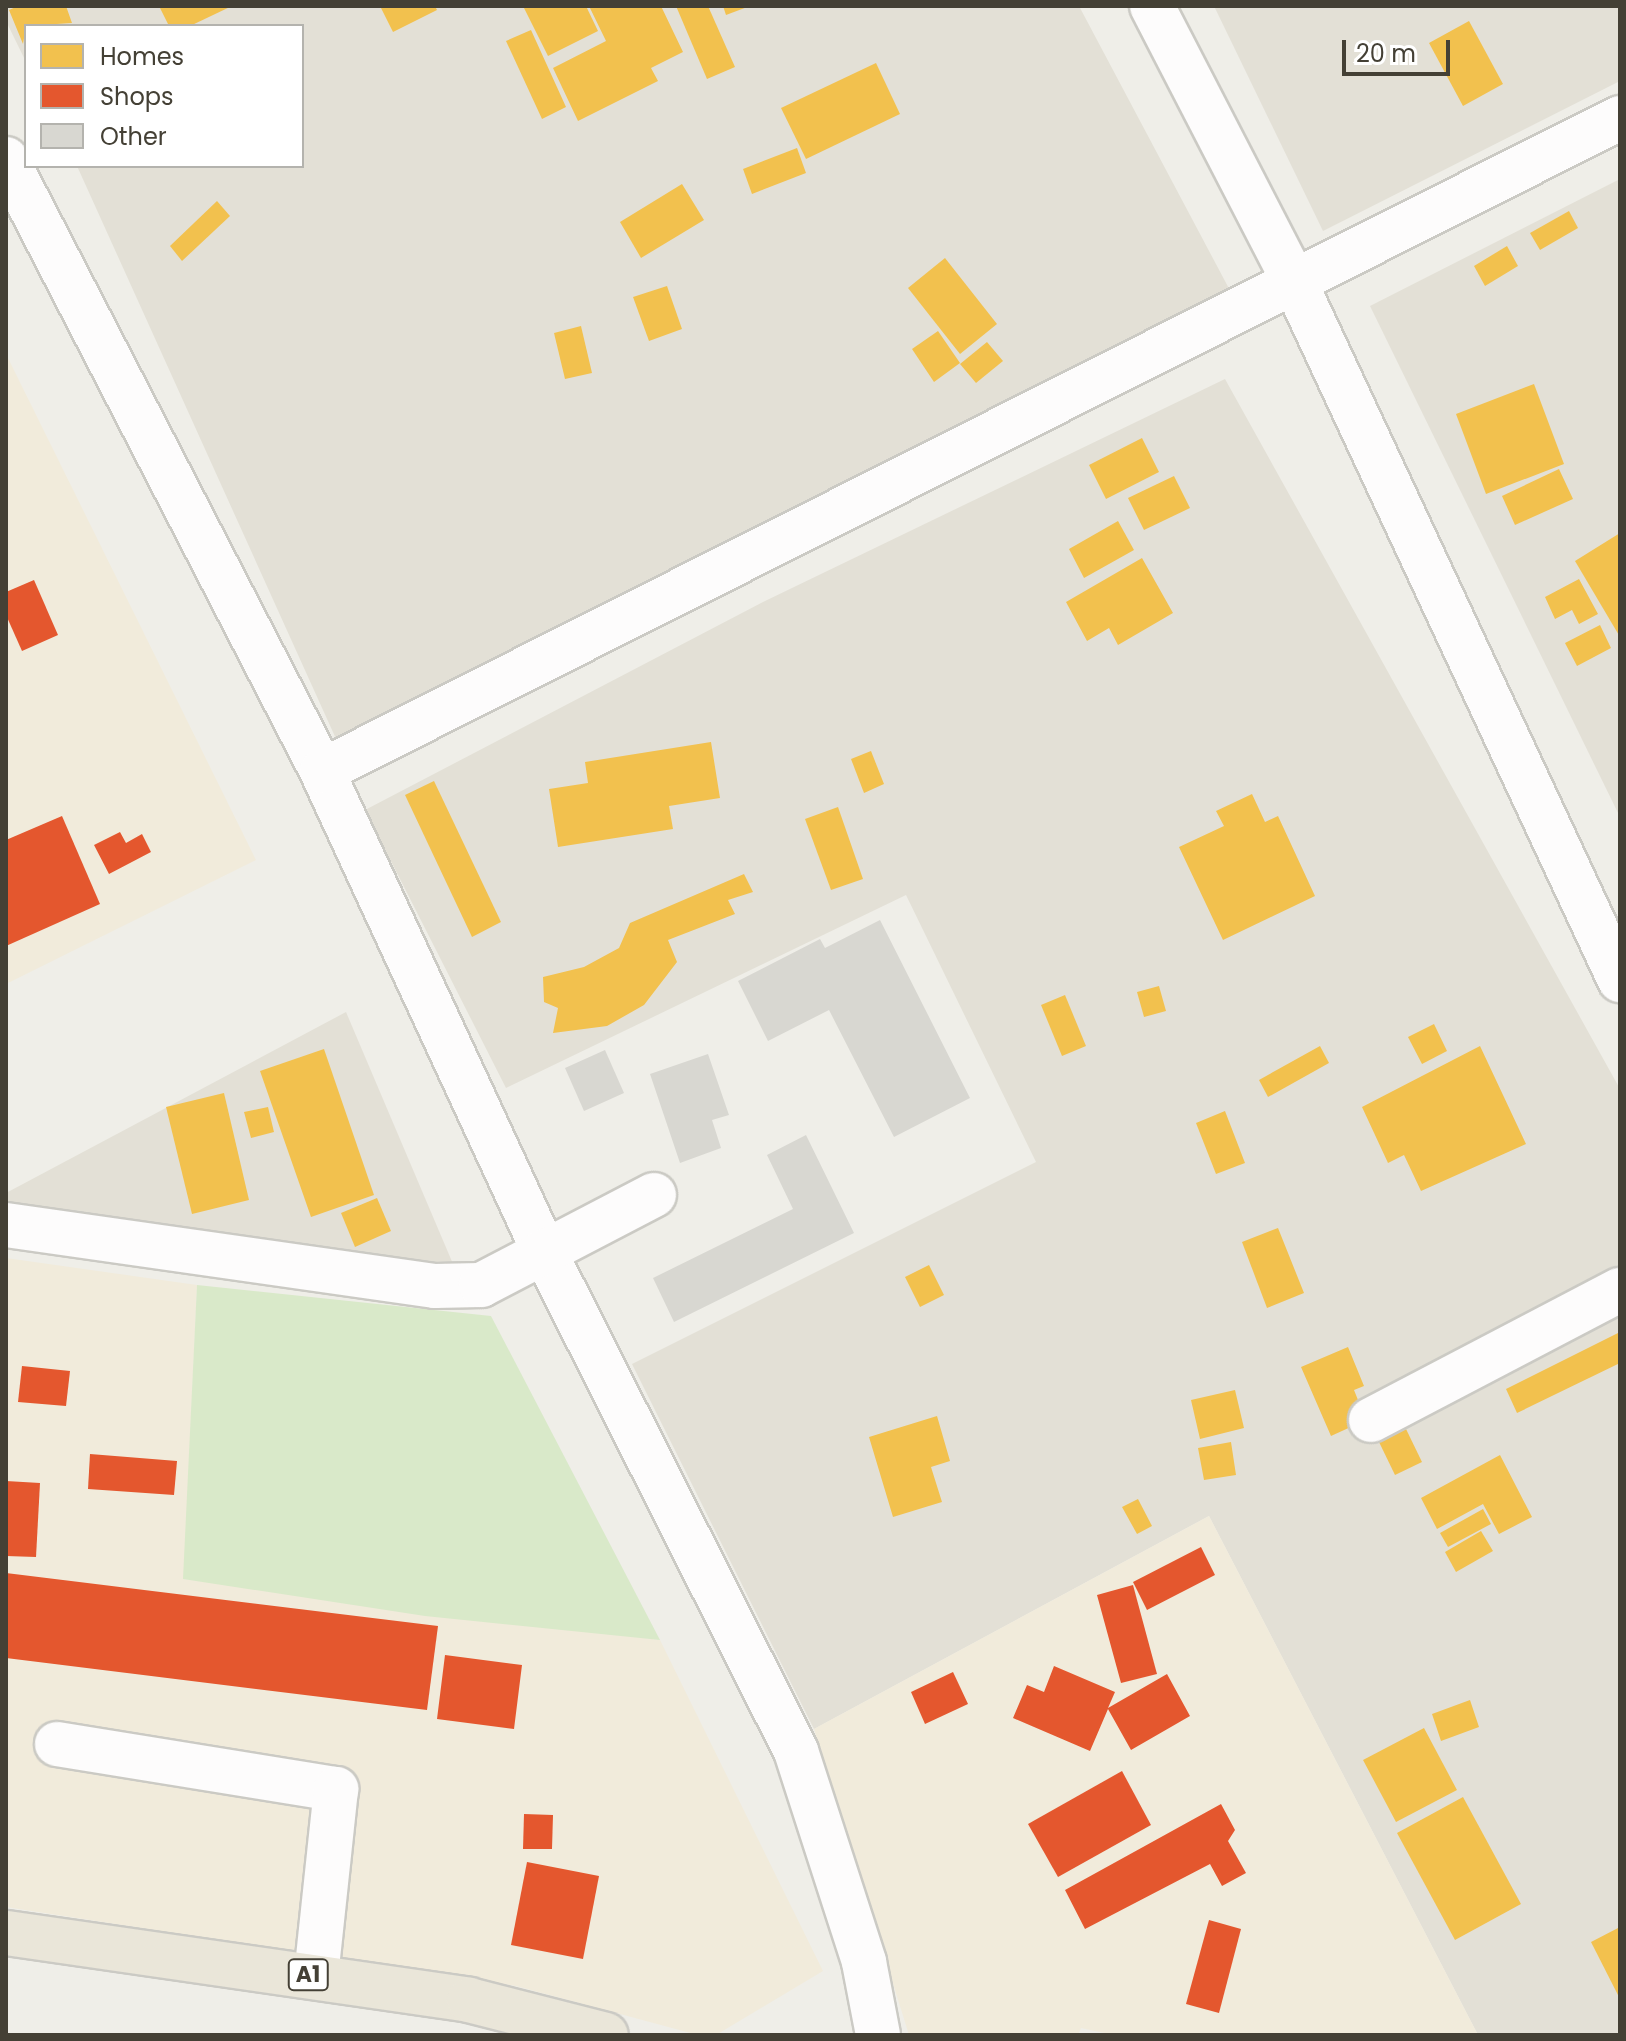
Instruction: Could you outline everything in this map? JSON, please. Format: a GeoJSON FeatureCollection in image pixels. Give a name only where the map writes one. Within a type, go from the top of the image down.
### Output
{"type":"FeatureCollection","features":[{"type":"Feature","properties":{"kind":"highway","name":"A1"},"geometry":{"type":"LineString","coordinates":[[6,1933],[469,2000],[606,2035]]}},
{"type":"Feature","properties":{"kind":"street"},"geometry":{"type":"LineString","coordinates":[[1152,6],[1296,285],[1620,980]]}},
{"type":"Feature","properties":{"kind":"street"},"geometry":{"type":"LineString","coordinates":[[322,771],[1296,285],[1620,118]]}},
{"type":"Feature","properties":{"kind":"street"},"geometry":{"type":"LineString","coordinates":[[6,159],[322,771],[544,1251],[796,1751],[864,1962],[878,2035]]}},
{"type":"Feature","properties":{"kind":"street"},"geometry":{"type":"LineString","coordinates":[[6,1225],[435,1286],[481,1285],[654,1195]]}},
{"type":"Feature","properties":{"kind":"street"},"geometry":{"type":"LineString","coordinates":[[1371,1420],[1620,1290]]}},
{"type":"Feature","properties":{"kind":"street"},"geometry":{"type":"LineString","coordinates":[[57,1744],[336,1789],[316,1976]]}},
{"type":"Feature","properties":{"kind":"shaded area"},"geometry":{"type":"Polygon","coordinates":[[[6,6],[1079,6],[1234,298],[337,741],[78,168],[304,168],[304,24],[24,24],[24,58],[6,21],[6,6]]]}},
{"type":"Feature","properties":{"kind":"shaded area"},"geometry":{"type":"Polygon","coordinates":[[[1214,6],[1620,6],[1620,81],[1323,231],[1214,6]]]}},
{"type":"Feature","properties":{"kind":"shaded area"},"geometry":{"type":"Polygon","coordinates":[[[1620,179],[1620,817],[1370,306],[1620,179]]]}},
{"type":"Feature","properties":{"kind":"shaded area"},"geometry":{"type":"Polygon","coordinates":[[[6,354],[256,860],[6,984],[6,354]]]}},
{"type":"Feature","properties":{"kind":"shaded area"},"geometry":{"type":"Polygon","coordinates":[[[1225,379],[1620,1089],[1620,2035],[1478,2035],[1209,1516],[814,1729],[632,1364],[1036,1162],[906,895],[506,1088],[365,810],[763,602],[1225,379]]]}},
{"type":"Feature","properties":{"kind":"shaded area"},"geometry":{"type":"Polygon","coordinates":[[[346,1012],[456,1271],[6,1205],[6,1193],[346,1012]]]}},
{"type":"Feature","properties":{"kind":"shaded area"},"geometry":{"type":"Polygon","coordinates":[[[6,1258],[197,1285],[184,1579],[660,1640],[823,1971],[716,2035],[698,2035],[516,1986],[6,1907],[6,1258]]]}},
{"type":"Feature","properties":{"kind":"shaded area"},"geometry":{"type":"Polygon","coordinates":[[[1209,1516],[1478,2035],[1114,2035],[1081,2028],[1078,2035],[909,2035],[814,1729],[1209,1516]]]}},
{"type":"Feature","properties":{"kind":"green space"},"geometry":{"type":"Polygon","coordinates":[[[197,1285],[491,1316],[660,1640],[425,1616],[183,1579],[197,1285]]]}},
{"type":"Feature","properties":{"kind":"building: Homes"},"geometry":{"type":"Polygon","coordinates":[[[18,6],[66,6],[72,23],[24,24],[23,44],[9,10],[18,6]]]}},
{"type":"Feature","properties":{"kind":"building: Homes"},"geometry":{"type":"Polygon","coordinates":[[[159,6],[232,6],[194,24],[168,24],[159,6]]]}},
{"type":"Feature","properties":{"kind":"building: Homes"},"geometry":{"type":"Polygon","coordinates":[[[380,6],[435,6],[437,10],[393,32],[380,6]]]}},
{"type":"Feature","properties":{"kind":"building: Homes"},"geometry":{"type":"Polygon","coordinates":[[[523,6],[586,6],[598,31],[548,56],[523,6]]]}},
{"type":"Feature","properties":{"kind":"building: Homes"},"geometry":{"type":"Polygon","coordinates":[[[589,6],[661,6],[683,52],[651,68],[658,81],[578,121],[553,68],[606,41],[589,6]]]}},
{"type":"Feature","properties":{"kind":"building: Homes"},"geometry":{"type":"Polygon","coordinates":[[[676,6],[708,6],[735,67],[707,79],[676,6]]]}},
{"type":"Feature","properties":{"kind":"building: Homes"},"geometry":{"type":"Polygon","coordinates":[[[723,6],[750,6],[726,15],[723,6]]]}},
{"type":"Feature","properties":{"kind":"building: Homes"},"geometry":{"type":"Polygon","coordinates":[[[1469,21],[1503,84],[1463,106],[1429,43],[1469,21]]]}},
{"type":"Feature","properties":{"kind":"building: Homes"},"geometry":{"type":"Polygon","coordinates":[[[531,30],[566,107],[542,119],[506,41],[531,30]]]}},
{"type":"Feature","properties":{"kind":"building: Homes"},"geometry":{"type":"Polygon","coordinates":[[[876,63],[900,114],[806,159],[781,108],[876,63]]]}},
{"type":"Feature","properties":{"kind":"building: Homes"},"geometry":{"type":"Polygon","coordinates":[[[797,148],[806,173],[752,194],[743,169],[797,148]]]}},
{"type":"Feature","properties":{"kind":"building: Homes"},"geometry":{"type":"Polygon","coordinates":[[[682,184],[704,220],[641,258],[620,222],[682,184]]]}},
{"type":"Feature","properties":{"kind":"building: Homes"},"geometry":{"type":"Polygon","coordinates":[[[217,201],[230,216],[182,261],[170,246],[217,201]]]}},
{"type":"Feature","properties":{"kind":"building: Homes"},"geometry":{"type":"Polygon","coordinates":[[[1569,211],[1578,228],[1540,250],[1530,233],[1569,211]]]}},
{"type":"Feature","properties":{"kind":"building: Homes"},"geometry":{"type":"Polygon","coordinates":[[[1507,246],[1518,266],[1485,286],[1474,266],[1507,246]]]}},
{"type":"Feature","properties":{"kind":"building: Homes"},"geometry":{"type":"Polygon","coordinates":[[[945,258],[997,324],[960,354],[908,288],[945,258]]]}},
{"type":"Feature","properties":{"kind":"building: Homes"},"geometry":{"type":"Polygon","coordinates":[[[667,286],[682,329],[649,341],[633,297],[667,286]]]}},
{"type":"Feature","properties":{"kind":"building: Homes"},"geometry":{"type":"Polygon","coordinates":[[[581,326],[592,373],[565,379],[554,333],[581,326]]]}},
{"type":"Feature","properties":{"kind":"building: Homes"},"geometry":{"type":"Polygon","coordinates":[[[938,331],[960,363],[934,382],[912,349],[938,331]]]}},
{"type":"Feature","properties":{"kind":"building: Homes"},"geometry":{"type":"Polygon","coordinates":[[[987,342],[1003,361],[976,383],[960,364],[987,342]]]}},
{"type":"Feature","properties":{"kind":"building: Homes"},"geometry":{"type":"Polygon","coordinates":[[[1534,384],[1564,464],[1486,494],[1456,414],[1534,384]]]}},
{"type":"Feature","properties":{"kind":"building: Homes"},"geometry":{"type":"Polygon","coordinates":[[[1142,438],[1159,472],[1106,499],[1089,465],[1142,438]]]}},
{"type":"Feature","properties":{"kind":"building: Homes"},"geometry":{"type":"Polygon","coordinates":[[[1559,469],[1573,499],[1515,525],[1502,496],[1559,469]]]}},
{"type":"Feature","properties":{"kind":"building: Homes"},"geometry":{"type":"Polygon","coordinates":[[[1174,476],[1190,508],[1144,530],[1128,498],[1174,476]]]}},
{"type":"Feature","properties":{"kind":"building: Homes"},"geometry":{"type":"Polygon","coordinates":[[[1118,521],[1134,550],[1084,578],[1069,549],[1118,521]]]}},
{"type":"Feature","properties":{"kind":"building: Homes"},"geometry":{"type":"Polygon","coordinates":[[[1620,533],[1620,637],[1575,561],[1620,533]]]}},
{"type":"Feature","properties":{"kind":"building: Homes"},"geometry":{"type":"Polygon","coordinates":[[[1142,558],[1173,613],[1118,645],[1109,628],[1087,641],[1066,602],[1142,558]]]}},
{"type":"Feature","properties":{"kind":"building: Homes"},"geometry":{"type":"Polygon","coordinates":[[[1579,579],[1598,614],[1579,624],[1572,610],[1555,619],[1545,597],[1579,579]]]}},
{"type":"Feature","properties":{"kind":"building: Homes"},"geometry":{"type":"Polygon","coordinates":[[[1600,625],[1611,648],[1577,666],[1565,643],[1600,625]]]}},
{"type":"Feature","properties":{"kind":"building: Homes"},"geometry":{"type":"Polygon","coordinates":[[[711,742],[720,798],[669,806],[673,829],[558,847],[549,789],[588,783],[585,762],[711,742]]]}},
{"type":"Feature","properties":{"kind":"building: Homes"},"geometry":{"type":"Polygon","coordinates":[[[871,751],[884,784],[864,793],[851,759],[871,751]]]}},
{"type":"Feature","properties":{"kind":"building: Homes"},"geometry":{"type":"Polygon","coordinates":[[[434,781],[501,922],[472,937],[405,795],[434,781]]]}},
{"type":"Feature","properties":{"kind":"building: Homes"},"geometry":{"type":"Polygon","coordinates":[[[1252,794],[1265,822],[1278,816],[1315,896],[1223,940],[1179,847],[1224,826],[1216,811],[1252,794]]]}},
{"type":"Feature","properties":{"kind":"building: Homes"},"geometry":{"type":"Polygon","coordinates":[[[838,807],[863,879],[831,890],[805,819],[838,807]]]}},
{"type":"Feature","properties":{"kind":"building: Homes"},"geometry":{"type":"Polygon","coordinates":[[[744,874],[753,892],[728,900],[735,914],[668,940],[677,962],[644,1005],[607,1026],[553,1033],[558,1008],[544,1002],[543,977],[584,967],[619,948],[630,923],[744,874]]]}},
{"type":"Feature","properties":{"kind":"building: Homes"},"geometry":{"type":"Polygon","coordinates":[[[1159,986],[1166,1011],[1144,1017],[1137,992],[1159,986]]]}},
{"type":"Feature","properties":{"kind":"building: Homes"},"geometry":{"type":"Polygon","coordinates":[[[1065,995],[1086,1046],[1062,1056],[1041,1005],[1065,995]]]}},
{"type":"Feature","properties":{"kind":"building: Homes"},"geometry":{"type":"Polygon","coordinates":[[[1434,1024],[1447,1051],[1422,1064],[1408,1037],[1434,1024]]]}},
{"type":"Feature","properties":{"kind":"building: Homes"},"geometry":{"type":"Polygon","coordinates":[[[1320,1046],[1329,1063],[1268,1097],[1259,1080],[1320,1046]]]}},
{"type":"Feature","properties":{"kind":"building: Homes"},"geometry":{"type":"Polygon","coordinates":[[[1480,1046],[1526,1144],[1421,1191],[1404,1155],[1388,1163],[1362,1107],[1480,1046]]]}},
{"type":"Feature","properties":{"kind":"building: Homes"},"geometry":{"type":"Polygon","coordinates":[[[324,1049],[374,1195],[311,1217],[260,1071],[324,1049]]]}},
{"type":"Feature","properties":{"kind":"building: Homes"},"geometry":{"type":"Polygon","coordinates":[[[224,1093],[249,1200],[192,1214],[166,1107],[224,1093]]]}},
{"type":"Feature","properties":{"kind":"building: Homes"},"geometry":{"type":"Polygon","coordinates":[[[268,1107],[274,1132],[251,1138],[244,1112],[268,1107]]]}},
{"type":"Feature","properties":{"kind":"building: Homes"},"geometry":{"type":"Polygon","coordinates":[[[1225,1111],[1245,1163],[1216,1174],[1196,1123],[1225,1111]]]}},
{"type":"Feature","properties":{"kind":"building: Homes"},"geometry":{"type":"Polygon","coordinates":[[[377,1198],[391,1231],[355,1247],[341,1213],[377,1198]]]}},
{"type":"Feature","properties":{"kind":"building: Homes"},"geometry":{"type":"Polygon","coordinates":[[[1278,1228],[1304,1293],[1267,1308],[1242,1242],[1278,1228]]]}},
{"type":"Feature","properties":{"kind":"building: Homes"},"geometry":{"type":"Polygon","coordinates":[[[929,1265],[944,1295],[920,1307],[905,1277],[929,1265]]]}},
{"type":"Feature","properties":{"kind":"building: Homes"},"geometry":{"type":"Polygon","coordinates":[[[1620,1332],[1620,1363],[1517,1413],[1506,1389],[1620,1332]]]}},
{"type":"Feature","properties":{"kind":"building: Homes"},"geometry":{"type":"Polygon","coordinates":[[[1348,1347],[1364,1386],[1354,1390],[1366,1420],[1331,1436],[1301,1367],[1348,1347]]]}},
{"type":"Feature","properties":{"kind":"building: Homes"},"geometry":{"type":"Polygon","coordinates":[[[1235,1390],[1244,1428],[1200,1439],[1191,1400],[1235,1390]]]}},
{"type":"Feature","properties":{"kind":"building: Homes"},"geometry":{"type":"Polygon","coordinates":[[[937,1416],[950,1461],[931,1467],[942,1502],[893,1517],[869,1437],[937,1416]]]}},
{"type":"Feature","properties":{"kind":"building: Homes"},"geometry":{"type":"Polygon","coordinates":[[[1406,1429],[1422,1462],[1395,1475],[1379,1442],[1406,1429]]]}},
{"type":"Feature","properties":{"kind":"building: Homes"},"geometry":{"type":"Polygon","coordinates":[[[1231,1442],[1236,1475],[1204,1480],[1198,1448],[1231,1442]]]}},
{"type":"Feature","properties":{"kind":"building: Homes"},"geometry":{"type":"Polygon","coordinates":[[[1500,1455],[1532,1517],[1499,1534],[1483,1504],[1437,1529],[1421,1498],[1500,1455]]]}},
{"type":"Feature","properties":{"kind":"building: Homes"},"geometry":{"type":"Polygon","coordinates":[[[1138,1499],[1152,1526],[1137,1534],[1122,1507],[1138,1499]]]}},
{"type":"Feature","properties":{"kind":"building: Homes"},"geometry":{"type":"Polygon","coordinates":[[[1483,1509],[1491,1524],[1448,1547],[1440,1533],[1483,1509]]]}},
{"type":"Feature","properties":{"kind":"building: Homes"},"geometry":{"type":"Polygon","coordinates":[[[1481,1531],[1493,1551],[1456,1572],[1445,1552],[1481,1531]]]}},
{"type":"Feature","properties":{"kind":"building: Homes"},"geometry":{"type":"Polygon","coordinates":[[[1470,1700],[1479,1727],[1441,1741],[1432,1714],[1470,1700]]]}},
{"type":"Feature","properties":{"kind":"building: Homes"},"geometry":{"type":"Polygon","coordinates":[[[1424,1728],[1457,1790],[1396,1822],[1363,1760],[1424,1728]]]}},
{"type":"Feature","properties":{"kind":"building: Homes"},"geometry":{"type":"Polygon","coordinates":[[[1463,1797],[1521,1904],[1455,1940],[1397,1833],[1463,1797]]]}},
{"type":"Feature","properties":{"kind":"building: Homes"},"geometry":{"type":"Polygon","coordinates":[[[1620,1927],[1620,1999],[1591,1942],[1620,1927]]]}},
{"type":"Feature","properties":{"kind":"building: Shops"},"geometry":{"type":"Polygon","coordinates":[[[34,580],[58,635],[22,651],[6,615],[6,592],[34,580]]]}},
{"type":"Feature","properties":{"kind":"building: Shops"},"geometry":{"type":"Polygon","coordinates":[[[62,816],[100,904],[6,946],[6,840],[62,816]]]}},
{"type":"Feature","properties":{"kind":"building: Shops"},"geometry":{"type":"Polygon","coordinates":[[[120,832],[126,843],[142,834],[151,852],[109,874],[94,845],[120,832]]]}},
{"type":"Feature","properties":{"kind":"building: Shops"},"geometry":{"type":"Polygon","coordinates":[[[22,1366],[70,1371],[66,1406],[18,1402],[22,1366]]]}},
{"type":"Feature","properties":{"kind":"building: Shops"},"geometry":{"type":"Polygon","coordinates":[[[90,1454],[177,1461],[174,1495],[88,1489],[90,1454]]]}},
{"type":"Feature","properties":{"kind":"building: Shops"},"geometry":{"type":"Polygon","coordinates":[[[6,1481],[40,1483],[36,1557],[6,1556],[6,1481]]]}},
{"type":"Feature","properties":{"kind":"building: Shops"},"geometry":{"type":"Polygon","coordinates":[[[1201,1547],[1215,1575],[1147,1610],[1133,1582],[1201,1547]]]}},
{"type":"Feature","properties":{"kind":"building: Shops"},"geometry":{"type":"Polygon","coordinates":[[[6,1573],[438,1626],[427,1710],[6,1658],[6,1573]]]}},
{"type":"Feature","properties":{"kind":"building: Shops"},"geometry":{"type":"Polygon","coordinates":[[[1133,1585],[1157,1674],[1121,1683],[1097,1595],[1133,1585]]]}},
{"type":"Feature","properties":{"kind":"building: Shops"},"geometry":{"type":"Polygon","coordinates":[[[445,1655],[522,1665],[514,1729],[437,1719],[445,1655]]]}},
{"type":"Feature","properties":{"kind":"building: Shops"},"geometry":{"type":"Polygon","coordinates":[[[1054,1666],[1115,1692],[1108,1708],[1167,1674],[1190,1716],[1131,1750],[1108,1709],[1090,1751],[1013,1718],[1027,1685],[1044,1692],[1054,1666]]]}},
{"type":"Feature","properties":{"kind":"building: Shops"},"geometry":{"type":"Polygon","coordinates":[[[953,1672],[968,1704],[925,1724],[911,1692],[953,1672]]]}},
{"type":"Feature","properties":{"kind":"building: Shops"},"geometry":{"type":"Polygon","coordinates":[[[1122,1771],[1151,1825],[1058,1877],[1028,1824],[1122,1771]]]}},
{"type":"Feature","properties":{"kind":"building: Shops"},"geometry":{"type":"Polygon","coordinates":[[[1221,1804],[1235,1830],[1228,1841],[1246,1873],[1222,1886],[1210,1864],[1085,1929],[1065,1890],[1221,1804]]]}},
{"type":"Feature","properties":{"kind":"building: Shops"},"geometry":{"type":"Polygon","coordinates":[[[524,1814],[553,1815],[552,1849],[523,1849],[524,1814]]]}},
{"type":"Feature","properties":{"kind":"building: Shops"},"geometry":{"type":"Polygon","coordinates":[[[527,1862],[599,1876],[583,1959],[511,1945],[527,1862]]]}},
{"type":"Feature","properties":{"kind":"building: Shops"},"geometry":{"type":"Polygon","coordinates":[[[1209,1920],[1241,1929],[1219,2013],[1186,2004],[1209,1920]]]}},
{"type":"Feature","properties":{"kind":"building: Other"},"geometry":{"type":"Polygon","coordinates":[[[880,920],[970,1098],[894,1137],[829,1010],[768,1041],[738,981],[820,939],[825,948],[880,920]]]}},
{"type":"Feature","properties":{"kind":"building: Other"},"geometry":{"type":"Polygon","coordinates":[[[605,1050],[624,1093],[584,1111],[565,1068],[605,1050]]]}},
{"type":"Feature","properties":{"kind":"building: Other"},"geometry":{"type":"Polygon","coordinates":[[[708,1054],[729,1115],[712,1120],[721,1148],[680,1163],[650,1074],[708,1054]]]}},
{"type":"Feature","properties":{"kind":"building: Other"},"geometry":{"type":"Polygon","coordinates":[[[806,1135],[854,1233],[674,1322],[653,1278],[793,1209],[767,1155],[806,1135]]]}}]}
